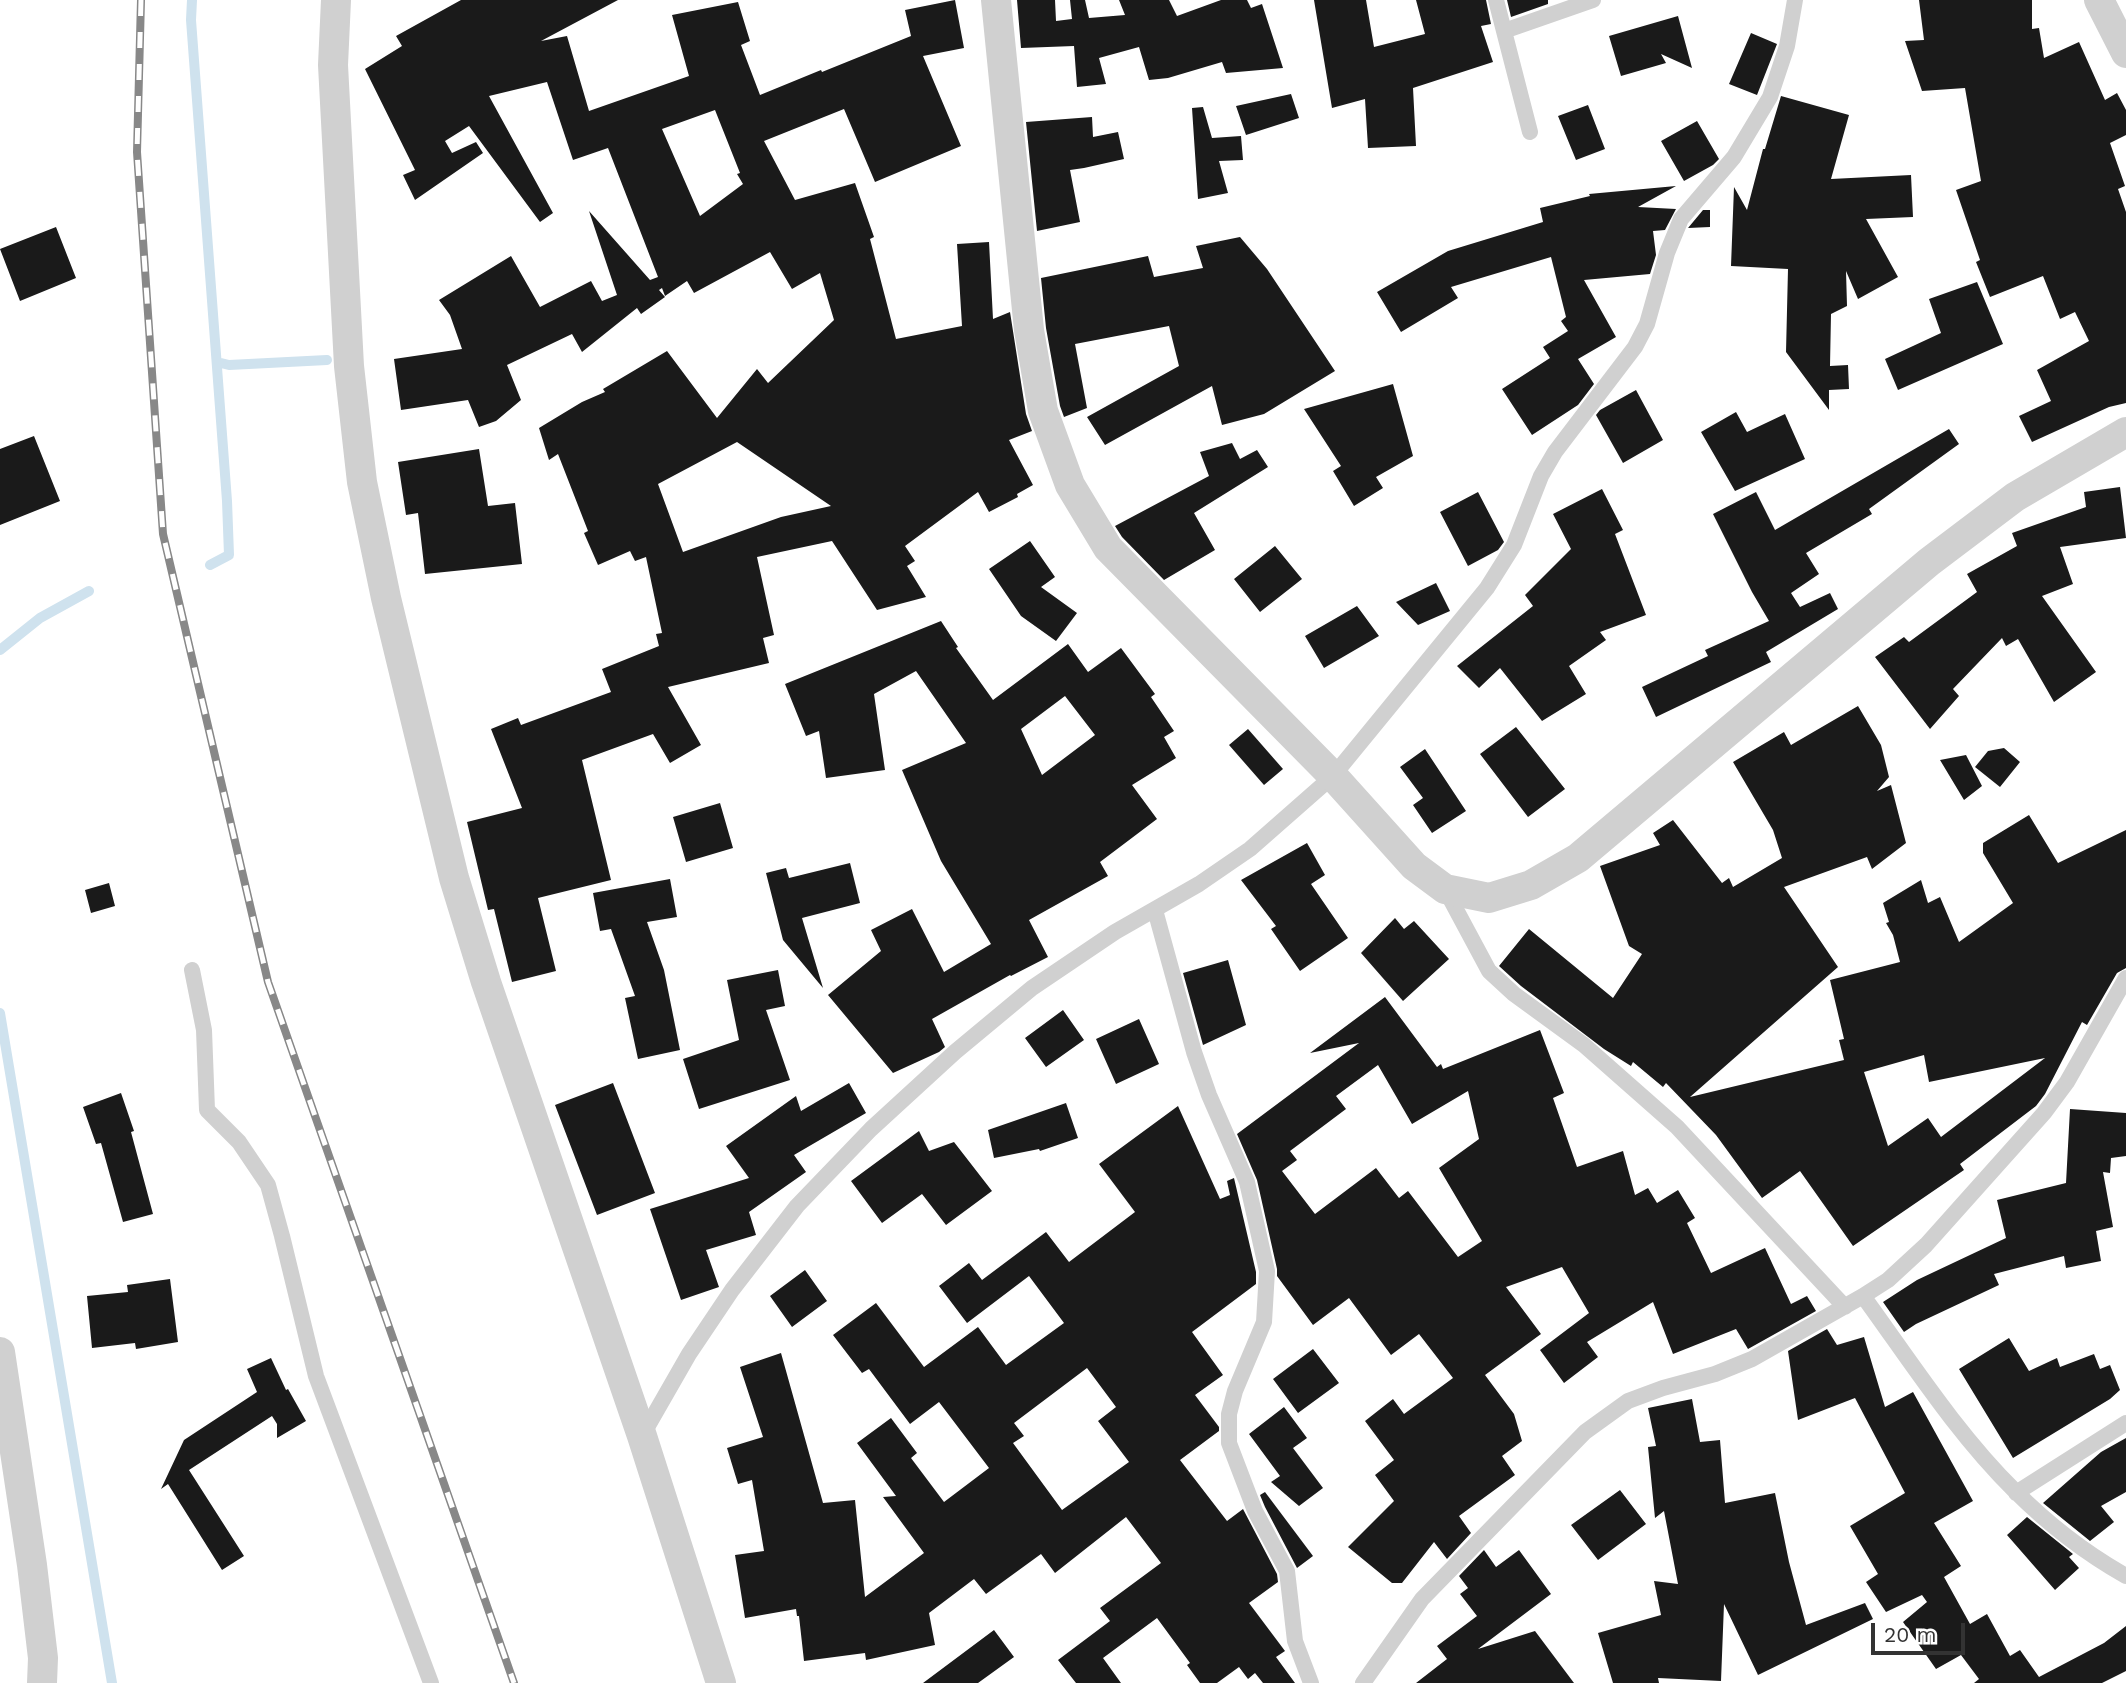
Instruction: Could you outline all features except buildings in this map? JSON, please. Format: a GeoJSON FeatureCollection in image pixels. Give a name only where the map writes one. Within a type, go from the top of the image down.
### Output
{"type":"FeatureCollection","features":[{"type":"Feature","properties":{"kind":"street"},"geometry":{"type":"LineString","coordinates":[[336,0],[333,65],[349,366],[362,482],[386,598],[454,877],[486,982],[642,1436],[722,1683]]}},
{"type":"Feature","properties":{"kind":"street"},"geometry":{"type":"LineString","coordinates":[[996,0],[1029,330],[1043,411],[1070,485],[1108,548],[1333,776],[1414,866],[1445,889],[1489,898],[1531,885],[1578,858],[1929,562],[2015,497],[2126,432]]}},
{"type":"Feature","properties":{"kind":"street"},"geometry":{"type":"LineString","coordinates":[[2099,0],[2126,53]]}},
{"type":"Feature","properties":{"kind":"street"},"geometry":{"type":"LineString","coordinates":[[0,1352],[32,1565],[43,1658],[42,1683]]}},
{"type":"Feature","properties":{"kind":"lane"},"geometry":{"type":"LineString","coordinates":[[1496,0],[1530,132]]}},
{"type":"Feature","properties":{"kind":"lane"},"geometry":{"type":"LineString","coordinates":[[1504,31],[1592,0]]}},
{"type":"Feature","properties":{"kind":"lane"},"geometry":{"type":"LineString","coordinates":[[642,1436],[689,1353],[732,1290],[797,1206],[871,1129],[955,1052],[1032,988],[1115,932],[1199,884],[1250,849],[1333,776],[1487,588],[1514,545],[1541,476],[1555,452],[1636,346],[1647,324],[1672,236],[1681,219],[1734,157],[1770,97],[1787,46],[1795,0]]}},
{"type":"Feature","properties":{"kind":"lane"},"geometry":{"type":"LineString","coordinates":[[1445,889],[1489,971],[1514,994],[1584,1045],[1677,1127],[1845,1307]]}},
{"type":"Feature","properties":{"kind":"lane"},"geometry":{"type":"LineString","coordinates":[[1155,910],[1194,1052],[1209,1096],[1247,1182],[1267,1272],[1264,1322],[1235,1391],[1229,1414],[1229,1443],[1255,1511],[1287,1571],[1295,1641],[1311,1683]]}},
{"type":"Feature","properties":{"kind":"lane"},"geometry":{"type":"LineString","coordinates":[[192,970],[204,1030],[207,1110],[239,1142],[268,1185],[316,1376],[431,1683]]}},
{"type":"Feature","properties":{"kind":"lane"},"geometry":{"type":"LineString","coordinates":[[1363,1683],[1422,1599],[1585,1432],[1628,1401],[1715,1374],[1752,1359],[1888,1280],[1926,1245],[2044,1113],[2067,1082],[2126,978]]}},
{"type":"Feature","properties":{"kind":"lane"},"geometry":{"type":"LineString","coordinates":[[1863,1296],[1958,1426],[2016,1493],[2092,1556],[2126,1576]]}},
{"type":"Feature","properties":{"kind":"lane"},"geometry":{"type":"LineString","coordinates":[[2016,1493],[2126,1423]]}},
{"type":"Feature","properties":{"kind":"waterway"},"geometry":{"type":"LineString","coordinates":[[192,0],[191,20],[229,555],[210,565]]}},
{"type":"Feature","properties":{"kind":"waterway"},"geometry":{"type":"LineString","coordinates":[[217,362],[229,365],[327,360]]}},
{"type":"Feature","properties":{"kind":"waterway"},"geometry":{"type":"LineString","coordinates":[[0,650],[40,618],[89,591]]}},
{"type":"Feature","properties":{"kind":"waterway"},"geometry":{"type":"LineString","coordinates":[[0,1013],[112,1683]]}},
{"type":"Feature","properties":{"kind":"railway"},"geometry":{"type":"LineString","coordinates":[[141,0],[137,152],[163,534],[268,982],[514,1683]]}}]}
